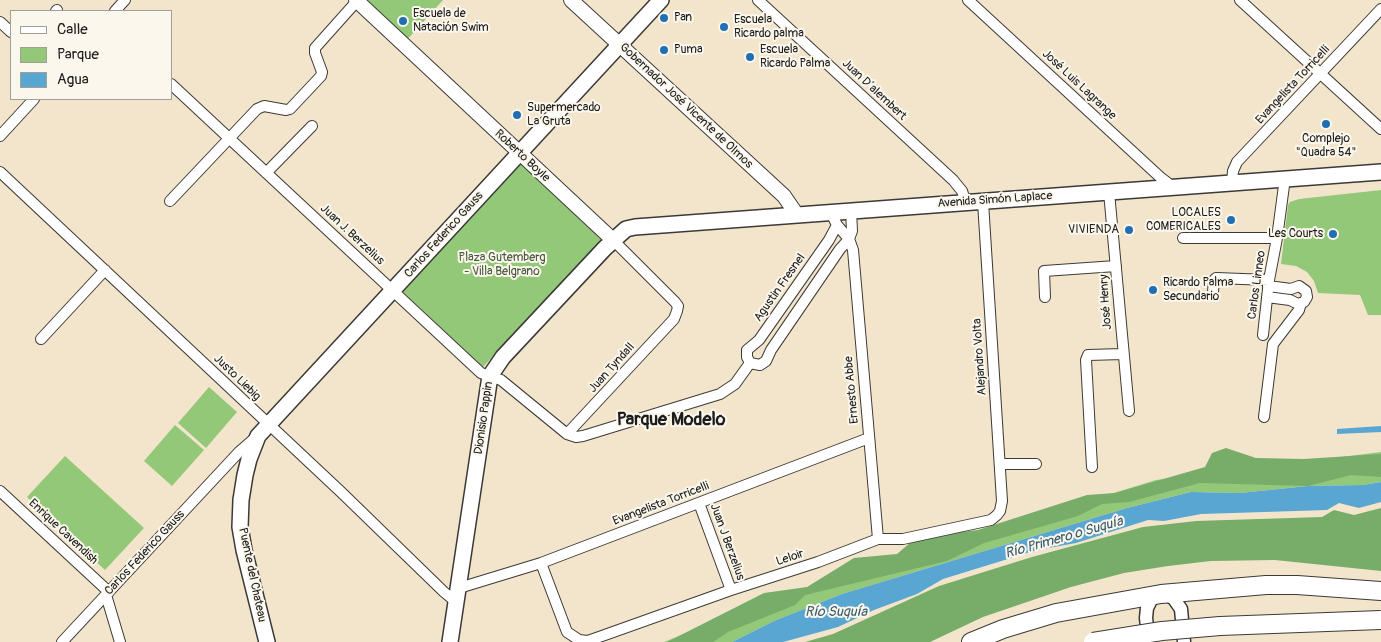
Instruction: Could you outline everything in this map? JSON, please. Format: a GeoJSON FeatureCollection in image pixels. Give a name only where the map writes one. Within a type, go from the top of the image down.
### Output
{"type":"FeatureCollection","features":[{"type":"Feature","properties":{"kind":"highway"},"geometry":{"type":"LineString","coordinates":[[971,642],[1019,623],[1056,613],[1161,594],[1225,588],[1297,585],[1381,591]]}},
{"type":"Feature","properties":{"kind":"highway"},"geometry":{"type":"LineString","coordinates":[[1093,642],[1162,631],[1220,626],[1381,620]]}},
{"type":"Feature","properties":{"kind":"main road","name":"Gobernador José Vicente de Olmos"},"geometry":{"type":"LineString","coordinates":[[571,0],[784,196],[797,215]]}},
{"type":"Feature","properties":{"kind":"main road","name":"Carlos Federico Gauss"},"geometry":{"type":"LineString","coordinates":[[264,428],[661,0]]}},
{"type":"Feature","properties":{"kind":"main road","name":"Roberto Boyle"},"geometry":{"type":"LineString","coordinates":[[356,1],[613,240]]}},
{"type":"Feature","properties":{"kind":"main road","name":"Avenida Simón Laplace"},"geometry":{"type":"LineString","coordinates":[[613,240],[626,229],[635,227],[797,215],[834,219],[851,211],[1381,172]]}},
{"type":"Feature","properties":{"kind":"main road","name":"Dionisio Pappin"},"geometry":{"type":"LineString","coordinates":[[450,642],[490,376],[503,358],[613,240]]}},
{"type":"Feature","properties":{"kind":"main road","name":"Puente del Chateau"},"geometry":{"type":"LineString","coordinates":[[264,428],[253,448],[248,464],[241,500],[240,528],[267,642]]}},
{"type":"Feature","properties":{"kind":"street"},"geometry":{"type":"LineString","coordinates":[[116,10],[125,0]]}},
{"type":"Feature","properties":{"kind":"street","name":"Juan D´alembert"},"geometry":{"type":"LineString","coordinates":[[758,0],[953,180],[962,191],[966,203]]}},
{"type":"Feature","properties":{"kind":"street","name":"José Luis Lagrange"},"geometry":{"type":"LineString","coordinates":[[968,0],[1153,171],[1173,187]]}},
{"type":"Feature","properties":{"kind":"street"},"geometry":{"type":"LineString","coordinates":[[1240,0],[1381,129]]}},
{"type":"Feature","properties":{"kind":"street"},"geometry":{"type":"LineString","coordinates":[[170,201],[257,109],[264,106],[290,109],[321,76],[322,72],[315,48],[356,1]]}},
{"type":"Feature","properties":{"kind":"street","name":"Evangelista Torricelli"},"geometry":{"type":"LineString","coordinates":[[1232,183],[1233,171],[1237,162],[1322,74],[1381,9]]}},
{"type":"Feature","properties":{"kind":"street"},"geometry":{"type":"LineString","coordinates":[[0,22],[10,31]]}},
{"type":"Feature","properties":{"kind":"street","name":"Juan J. Berzelius"},"geometry":{"type":"LineString","coordinates":[[172,85],[481,373],[501,380],[567,434]]}},
{"type":"Feature","properties":{"kind":"street"},"geometry":{"type":"LineString","coordinates":[[0,136],[33,100]]}},
{"type":"Feature","properties":{"kind":"street"},"geometry":{"type":"LineString","coordinates":[[266,172],[312,126]]}},
{"type":"Feature","properties":{"kind":"street","name":"Justo Liebig"},"geometry":{"type":"LineString","coordinates":[[0,172],[105,270],[264,428],[341,492],[444,592],[458,595]]}},
{"type":"Feature","properties":{"kind":"street","name":"Carlos Linneo"},"geometry":{"type":"LineString","coordinates":[[1263,335],[1268,288],[1285,178]]}},
{"type":"Feature","properties":{"kind":"street","name":"José Henry"},"geometry":{"type":"LineString","coordinates":[[1109,192],[1129,411]]}},
{"type":"Feature","properties":{"kind":"street","name":"Alejandro Volta"},"geometry":{"type":"LineString","coordinates":[[983,202],[1000,464],[1002,501],[1000,511]]}},
{"type":"Feature","properties":{"kind":"street","name":"Ernesto Abbe"},"geometry":{"type":"LineString","coordinates":[[849,239],[852,231],[851,211]]}},
{"type":"Feature","properties":{"kind":"street","name":"Ernesto Abbe"},"geometry":{"type":"LineString","coordinates":[[834,219],[849,239],[853,250],[878,539]]}},
{"type":"Feature","properties":{"kind":"street","name":"Agustin Fresnel"},"geometry":{"type":"LineString","coordinates":[[567,434],[580,437],[720,394],[730,389],[750,363],[746,357],[747,350],[759,340],[829,240],[834,219]]}},
{"type":"Feature","properties":{"kind":"street"},"geometry":{"type":"LineString","coordinates":[[1183,238],[1277,238]]}},
{"type":"Feature","properties":{"kind":"street"},"geometry":{"type":"LineString","coordinates":[[750,363],[760,365],[766,361],[776,342],[840,249],[849,239]]}},
{"type":"Feature","properties":{"kind":"street","name":"Roberto Boyle"},"geometry":{"type":"LineString","coordinates":[[613,240],[675,302],[678,306],[674,319]]}},
{"type":"Feature","properties":{"kind":"street"},"geometry":{"type":"LineString","coordinates":[[1045,297],[1044,271],[1116,266]]}},
{"type":"Feature","properties":{"kind":"street"},"geometry":{"type":"LineString","coordinates":[[41,339],[105,270]]}},
{"type":"Feature","properties":{"kind":"street"},"geometry":{"type":"LineString","coordinates":[[1213,292],[1214,280],[1216,278],[1268,288],[1291,289],[1296,286],[1302,287],[1306,291],[1306,297],[1301,303],[1299,310],[1273,344],[1264,417]]}},
{"type":"Feature","properties":{"kind":"street"},"geometry":{"type":"LineString","coordinates":[[1268,288],[1295,304],[1301,303]]}},
{"type":"Feature","properties":{"kind":"street","name":"Juan Tyndall"},"geometry":{"type":"LineString","coordinates":[[567,434],[674,319]]}},
{"type":"Feature","properties":{"kind":"street"},"geometry":{"type":"LineString","coordinates":[[1092,467],[1086,360],[1088,355],[1123,354]]}},
{"type":"Feature","properties":{"kind":"street"},"geometry":{"type":"LineString","coordinates":[[584,417],[583,429],[593,433]]}},
{"type":"Feature","properties":{"kind":"street","name":"Carlos Federico Gauss"},"geometry":{"type":"LineString","coordinates":[[62,642],[264,428]]}},
{"type":"Feature","properties":{"kind":"street","name":"Evangelista Torricelli"},"geometry":{"type":"LineString","coordinates":[[458,595],[869,438]]}},
{"type":"Feature","properties":{"kind":"street"},"geometry":{"type":"LineString","coordinates":[[229,463],[239,458],[248,464]]}},
{"type":"Feature","properties":{"kind":"street"},"geometry":{"type":"LineString","coordinates":[[1000,464],[1036,464]]}},
{"type":"Feature","properties":{"kind":"street","name":"Enrique Cavendish"},"geometry":{"type":"LineString","coordinates":[[0,491],[108,593]]}},
{"type":"Feature","properties":{"kind":"street","name":"Juan J Berzelius"},"geometry":{"type":"LineString","coordinates":[[699,502],[730,590]]}},
{"type":"Feature","properties":{"kind":"street","name":"Leloir"},"geometry":{"type":"LineString","coordinates":[[588,641],[730,590],[818,562],[878,539],[903,539],[991,520],[1000,511]]}},
{"type":"Feature","properties":{"kind":"street"},"geometry":{"type":"LineString","coordinates":[[541,563],[567,632],[579,640],[588,641]]}},
{"type":"Feature","properties":{"kind":"street"},"geometry":{"type":"LineString","coordinates":[[108,593],[120,642]]}},
{"type":"Feature","properties":{"kind":"street"},"geometry":{"type":"LineString","coordinates":[[1149,642],[1146,618],[1147,608],[1152,598],[1161,594],[1166,594],[1174,599],[1181,608],[1184,642]]}},
{"type":"Feature","properties":{"kind":"green space","name":"Escuela de Natación Swim"},"geometry":{"type":"Polygon","coordinates":[[[358,0],[443,0],[405,42],[358,0]]]}},
{"type":"Feature","properties":{"kind":"green space","name":"Plaza Gutemberg - Villa Belgrano"},"geometry":{"type":"Polygon","coordinates":[[[521,164],[602,240],[483,367],[402,291],[521,164]]]}},
{"type":"Feature","properties":{"kind":"green space","name":"Les Courts"},"geometry":{"type":"Polygon","coordinates":[[[1381,190],[1381,315],[1368,315],[1360,295],[1318,293],[1314,281],[1307,272],[1296,266],[1281,264],[1288,205],[1290,202],[1299,199],[1381,190]]]}},
{"type":"Feature","properties":{"kind":"green space"},"geometry":{"type":"Polygon","coordinates":[[[209,387],[237,412],[206,448],[178,423],[209,387]]]}},
{"type":"Feature","properties":{"kind":"green space"},"geometry":{"type":"Polygon","coordinates":[[[175,425],[204,450],[172,486],[144,461],[175,425]]]}},
{"type":"Feature","properties":{"kind":"green space"},"geometry":{"type":"Polygon","coordinates":[[[1226,448],[1256,458],[1304,459],[1381,454],[1381,477],[1351,475],[1308,486],[1200,483],[1129,502],[1102,504],[1078,516],[984,543],[947,561],[805,595],[795,605],[728,632],[713,642],[667,642],[764,593],[807,587],[854,558],[897,554],[917,537],[978,530],[1087,495],[1115,493],[1205,467],[1212,453],[1226,448]]]}},
{"type":"Feature","properties":{"kind":"green space"},"geometry":{"type":"Polygon","coordinates":[[[1381,452],[1381,482],[1363,485],[1308,486],[1240,493],[1191,492],[1127,508],[842,594],[774,621],[732,642],[664,642],[778,596],[1156,480],[1381,452]]]}},
{"type":"Feature","properties":{"kind":"green space"},"geometry":{"type":"Polygon","coordinates":[[[65,456],[144,528],[105,570],[27,497],[65,456]]]}},
{"type":"Feature","properties":{"kind":"green space"},"geometry":{"type":"Polygon","coordinates":[[[1381,508],[1381,571],[1275,560],[1211,561],[1168,566],[1124,573],[1071,587],[983,617],[930,642],[805,642],[833,634],[939,586],[1032,557],[1143,527],[1196,521],[1322,517],[1334,510],[1354,515],[1381,508]]]}},
{"type":"Feature","properties":{"kind":"water"},"geometry":{"type":"Polygon","coordinates":[[[1381,426],[1381,432],[1337,434],[1337,429],[1381,426]]]}},
{"type":"Feature","properties":{"kind":"water","name":"Río Suquía"},"geometry":{"type":"Polygon","coordinates":[[[1381,482],[1381,502],[1359,508],[1339,503],[1327,510],[1201,514],[1164,521],[1148,520],[1076,543],[1037,550],[943,579],[917,594],[874,610],[838,627],[783,642],[732,642],[774,621],[842,594],[1127,508],[1191,492],[1240,493],[1308,486],[1363,485],[1381,482]]]}},
{"type":"Feature","properties":{"kind":"place","name":"Pan"},"geometry":{"type":"Point","coordinates":[664,18]}},
{"type":"Feature","properties":{"kind":"place","name":"Escuela de Natación Swim"},"geometry":{"type":"Point","coordinates":[403,21]}},
{"type":"Feature","properties":{"kind":"place","name":"Escuela Ricardo palma"},"geometry":{"type":"Point","coordinates":[724,27]}},
{"type":"Feature","properties":{"kind":"place","name":"Puma"},"geometry":{"type":"Point","coordinates":[664,50]}},
{"type":"Feature","properties":{"kind":"place","name":"Escuela Ricardo Palma"},"geometry":{"type":"Point","coordinates":[750,57]}},
{"type":"Feature","properties":{"kind":"place","name":"Supermercado La Gruta"},"geometry":{"type":"Point","coordinates":[517,115]}},
{"type":"Feature","properties":{"kind":"place","name":"Complejo \"Quadra 54\""},"geometry":{"type":"Point","coordinates":[1326,124]}},
{"type":"Feature","properties":{"kind":"place","name":"LOCALES COMERICALES"},"geometry":{"type":"Point","coordinates":[1231,220]}},
{"type":"Feature","properties":{"kind":"place","name":"VIVIENDA"},"geometry":{"type":"Point","coordinates":[1129,230]}},
{"type":"Feature","properties":{"kind":"place","name":"Les Courts"},"geometry":{"type":"Point","coordinates":[1333,234]}},
{"type":"Feature","properties":{"kind":"place","name":"Ricardo Palma Secundario"},"geometry":{"type":"Point","coordinates":[1153,290]}},
{"type":"Feature","properties":{"kind":"district","name":"Parque Modelo"},"geometry":{"type":"Point","coordinates":[671,420]}},
{"type":"Feature","properties":{"kind":"water label","name":"Río Primero o Suquía"},"geometry":{"type":"Point","coordinates":[1064,538]}}]}
